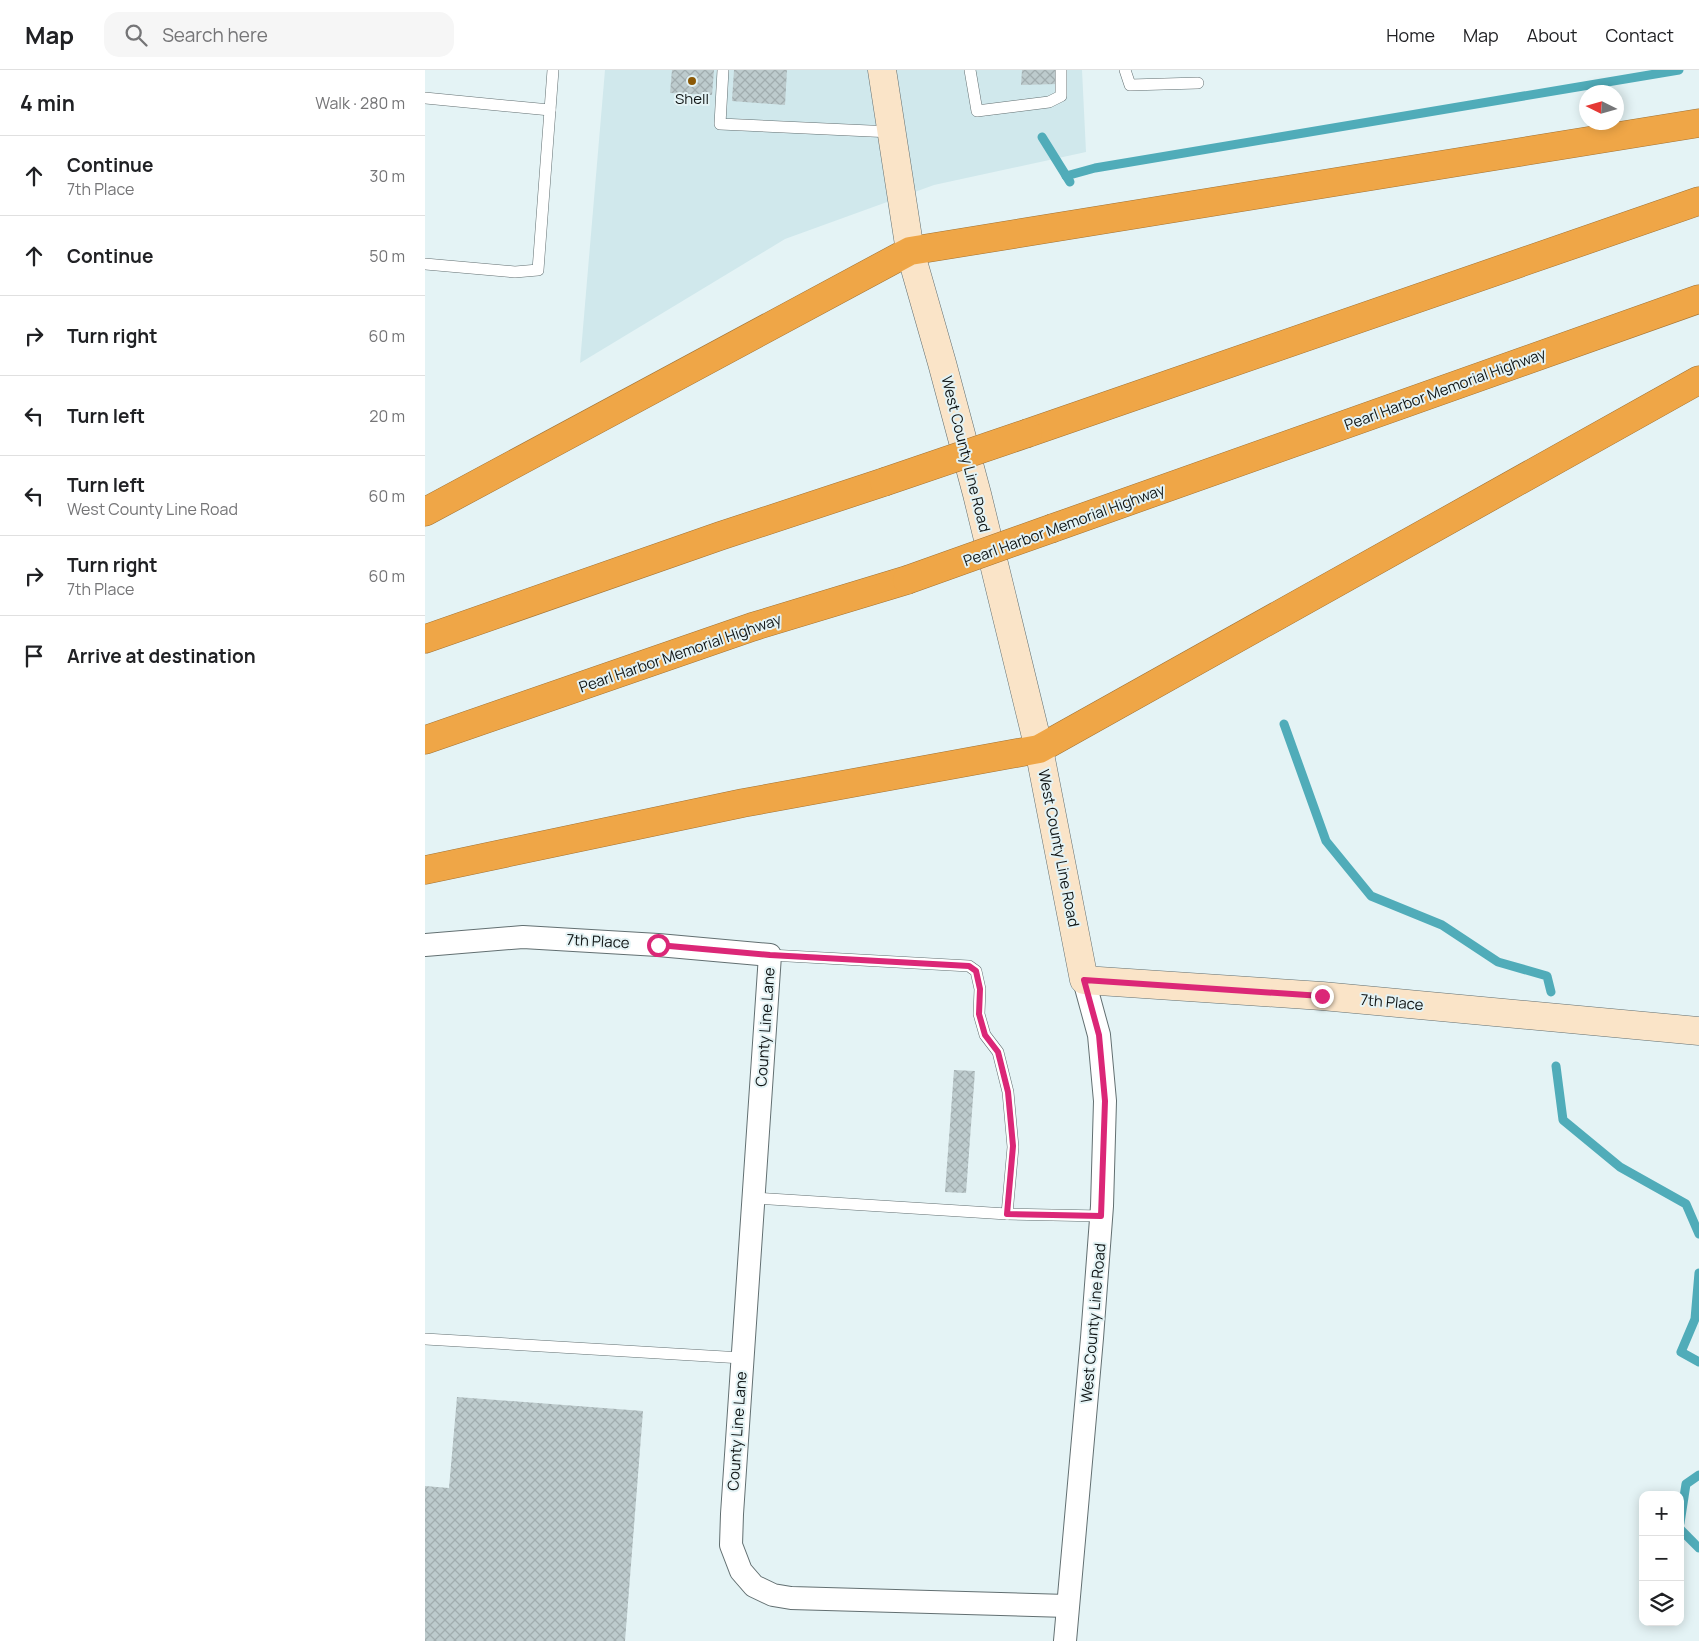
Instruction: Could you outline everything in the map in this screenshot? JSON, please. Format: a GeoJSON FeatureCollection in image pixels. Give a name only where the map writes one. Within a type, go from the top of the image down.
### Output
{"type":"FeatureCollection","features":[{"type":"Feature","properties":{"kind":"highway"},"geometry":{"type":"LineString","coordinates":[[425,512],[910,251],[1699,123]]}},
{"type":"Feature","properties":{"kind":"highway"},"geometry":{"type":"LineString","coordinates":[[425,639],[1699,201]]}},
{"type":"Feature","properties":{"kind":"highway","name":"Pearl Harbor Memorial Highway"},"geometry":{"type":"LineString","coordinates":[[425,740],[752,627],[907,580],[1699,299]]}},
{"type":"Feature","properties":{"kind":"highway"},"geometry":{"type":"LineString","coordinates":[[425,870],[743,803],[1039,749],[1699,380]]}},
{"type":"Feature","properties":{"kind":"street","name":"West County Line Road"},"geometry":{"type":"LineString","coordinates":[[882,70],[910,251],[974,484],[1039,749],[1084,980],[1099,1035],[1105,1101],[1101,1216],[1065,1641]]}},
{"type":"Feature","properties":{"kind":"street","name":"7th Place"},"geometry":{"type":"LineString","coordinates":[[425,944],[523,937],[658,945],[770,955]]}},
{"type":"Feature","properties":{"kind":"street","name":"County Line Lane"},"geometry":{"type":"LineString","coordinates":[[770,955],[732,1514],[731,1545],[741,1571],[754,1586],[773,1594],[791,1598],[1067,1606]]}},
{"type":"Feature","properties":{"kind":"street","name":"7th Place"},"geometry":{"type":"LineString","coordinates":[[1084,980],[1322,996],[1699,1031]]}},
{"type":"Feature","properties":{"kind":"lane"},"geometry":{"type":"LineString","coordinates":[[425,264],[515,272],[538,270],[553,70]]}},
{"type":"Feature","properties":{"kind":"lane"},"geometry":{"type":"LineString","coordinates":[[723,70],[720,124],[892,132]]}},
{"type":"Feature","properties":{"kind":"lane"},"geometry":{"type":"LineString","coordinates":[[971,70],[977,111],[1049,102],[1061,96],[1061,70]]}},
{"type":"Feature","properties":{"kind":"lane"},"geometry":{"type":"LineString","coordinates":[[1125,70],[1130,85],[1197,82]]}},
{"type":"Feature","properties":{"kind":"lane"},"geometry":{"type":"LineString","coordinates":[[425,98],[550,110]]}},
{"type":"Feature","properties":{"kind":"lane"},"geometry":{"type":"LineString","coordinates":[[770,955],[969,966],[976,971],[980,989],[979,1014],[985,1035],[998,1052],[1008,1092],[1013,1146],[1007,1214]]}},
{"type":"Feature","properties":{"kind":"lane"},"geometry":{"type":"LineString","coordinates":[[753,1198],[1007,1214],[1101,1216]]}},
{"type":"Feature","properties":{"kind":"lane"},"geometry":{"type":"LineString","coordinates":[[425,1339],[742,1358]]}},
{"type":"Feature","properties":{"kind":"shaded area"},"geometry":{"type":"Polygon","coordinates":[[[605,70],[1082,70],[1086,152],[934,185],[785,239],[580,363],[605,70]]]}},
{"type":"Feature","properties":{"kind":"building","name":"Shell"},"geometry":{"type":"Polygon","coordinates":[[[672,70],[714,70],[712,95],[670,93],[672,70]]]}},
{"type":"Feature","properties":{"kind":"building"},"geometry":{"type":"Polygon","coordinates":[[[734,70],[787,70],[785,105],[732,101],[734,70]]]}},
{"type":"Feature","properties":{"kind":"building"},"geometry":{"type":"Polygon","coordinates":[[[1022,70],[1058,70],[1058,84],[1021,85],[1022,70]]]}},
{"type":"Feature","properties":{"kind":"building"},"geometry":{"type":"Polygon","coordinates":[[[954,1070],[975,1071],[966,1193],[945,1192],[954,1070]]]}},
{"type":"Feature","properties":{"kind":"building"},"geometry":{"type":"Polygon","coordinates":[[[457,1397],[643,1411],[625,1641],[425,1641],[425,1486],[449,1488],[457,1397]]]}},
{"type":"Feature","properties":{"kind":"waterway"},"geometry":{"type":"LineString","coordinates":[[1066,176],[1095,168],[1679,70]]}},
{"type":"Feature","properties":{"kind":"waterway"},"geometry":{"type":"LineString","coordinates":[[1042,137],[1070,182]]}},
{"type":"Feature","properties":{"kind":"waterway"},"geometry":{"type":"LineString","coordinates":[[1284,724],[1326,841],[1371,896],[1442,925],[1498,962],[1547,976],[1551,992]]}},
{"type":"Feature","properties":{"kind":"waterway"},"geometry":{"type":"LineString","coordinates":[[1556,1066],[1563,1120],[1620,1167],[1686,1204],[1699,1234]]}},
{"type":"Feature","properties":{"kind":"waterway"},"geometry":{"type":"LineString","coordinates":[[1699,1273],[1695,1319],[1681,1352],[1699,1362]]}},
{"type":"Feature","properties":{"kind":"waterway"},"geometry":{"type":"LineString","coordinates":[[1684,1497],[1686,1484],[1699,1475]]}},
{"type":"Feature","properties":{"kind":"waterway"},"geometry":{"type":"LineString","coordinates":[[1684,1533],[1699,1548]]}},
{"type":"Feature","properties":{"kind":"place","name":"Shell"},"geometry":{"type":"Point","coordinates":[692,81]}},
{"type":"Feature","properties":{"kind":"route"},"geometry":{"type":"LineString","coordinates":[[658,945],[770,955],[969,966],[976,971],[980,989],[979,1014],[985,1035],[998,1052],[1008,1092],[1013,1146],[1007,1214],[1101,1216],[1105,1101],[1099,1035],[1084,980],[1322,996]]}}]}
